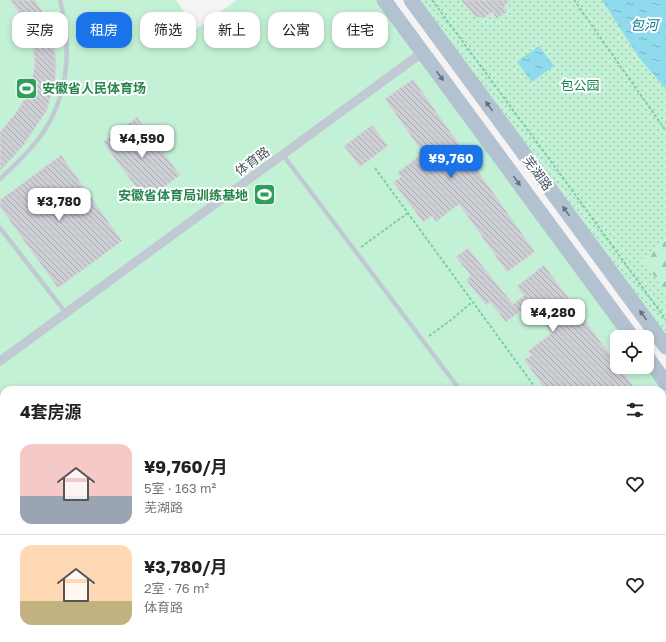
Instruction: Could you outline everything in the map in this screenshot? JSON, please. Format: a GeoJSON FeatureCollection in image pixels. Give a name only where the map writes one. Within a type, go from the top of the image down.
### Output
{"type":"FeatureCollection","features":[{"type":"Feature","properties":{"kind":"main road","name":"芜湖路"},"geometry":{"type":"LineString","coordinates":[[384,0],[627,330]]}},
{"type":"Feature","properties":{"kind":"main road","name":"芜湖路"},"geometry":{"type":"LineString","coordinates":[[411,0],[666,347]]}},
{"type":"Feature","properties":{"kind":"main road"},"geometry":{"type":"LineString","coordinates":[[654,367],[666,383]]}},
{"type":"Feature","properties":{"kind":"street","name":"体育路"},"geometry":{"type":"LineString","coordinates":[[0,361],[422,52]]}},
{"type":"Feature","properties":{"kind":"lane"},"geometry":{"type":"LineString","coordinates":[[0,179],[20,160],[40,137],[48,124],[65,81],[68,54],[65,21],[60,0]]}},
{"type":"Feature","properties":{"kind":"lane"},"geometry":{"type":"LineString","coordinates":[[283,155],[457,386]]}},
{"type":"Feature","properties":{"kind":"lane"},"geometry":{"type":"LineString","coordinates":[[0,228],[66,313]]}},
{"type":"Feature","properties":{"kind":"path"},"geometry":{"type":"LineString","coordinates":[[432,0],[666,320]]}},
{"type":"Feature","properties":{"kind":"path"},"geometry":{"type":"LineString","coordinates":[[574,0],[666,131]]}},
{"type":"Feature","properties":{"kind":"path"},"geometry":{"type":"LineString","coordinates":[[375,168],[473,301],[533,386]]}},
{"type":"Feature","properties":{"kind":"path"},"geometry":{"type":"LineString","coordinates":[[356,251],[408,213]]}},
{"type":"Feature","properties":{"kind":"path"},"geometry":{"type":"LineString","coordinates":[[423,340],[451,320],[473,301]]}},
{"type":"Feature","properties":{"kind":"green space","name":"安徽省体育局训练基地"},"geometry":{"type":"Polygon","coordinates":[[[0,0],[176,0],[184,12],[140,12],[140,48],[196,48],[196,29],[204,23],[204,48],[260,48],[260,12],[220,12],[237,0],[384,0],[627,330],[610,330],[610,374],[654,373],[666,383],[666,386],[0,386],[0,0]]]}},
{"type":"Feature","properties":{"kind":"green space","name":"包公园"},"geometry":{"type":"Polygon","coordinates":[[[411,0],[666,0],[666,347],[411,0]]]}},
{"type":"Feature","properties":{"kind":"green space"},"geometry":{"type":"Polygon","coordinates":[[[666,241],[666,293],[642,258],[666,241]]]}},
{"type":"Feature","properties":{"kind":"water","name":"包河"},"geometry":{"type":"Polygon","coordinates":[[[602,0],[666,0],[666,89],[640,59],[602,0]]]}},
{"type":"Feature","properties":{"kind":"water"},"geometry":{"type":"Polygon","coordinates":[[[539,46],[554,66],[532,82],[517,62],[539,46]]]}},
{"type":"Feature","properties":{"kind":"building"},"geometry":{"type":"Polygon","coordinates":[[[10,0],[35,0],[43,12],[19,12],[10,0]]]}},
{"type":"Feature","properties":{"kind":"building"},"geometry":{"type":"Polygon","coordinates":[[[461,0],[511,0],[504,6],[506,13],[496,19],[493,12],[482,19],[480,17],[476,18],[461,0]]]}},
{"type":"Feature","properties":{"kind":"building"},"geometry":{"type":"Polygon","coordinates":[[[33,48],[55,48],[56,62],[55,81],[47,110],[23,146],[0,171],[0,132],[18,110],[27,95],[31,86],[35,63],[33,48]]]}},
{"type":"Feature","properties":{"kind":"building"},"geometry":{"type":"Polygon","coordinates":[[[413,79],[535,252],[507,272],[459,204],[436,222],[432,216],[423,222],[393,182],[401,177],[397,173],[423,153],[385,99],[413,79]]]}},
{"type":"Feature","properties":{"kind":"building"},"geometry":{"type":"Polygon","coordinates":[[[137,117],[180,175],[146,201],[103,142],[137,117]]]}},
{"type":"Feature","properties":{"kind":"building"},"geometry":{"type":"Polygon","coordinates":[[[372,125],[388,146],[360,167],[344,146],[372,125]]]}},
{"type":"Feature","properties":{"kind":"building"},"geometry":{"type":"Polygon","coordinates":[[[61,155],[122,241],[58,288],[0,207],[0,200],[61,155]]]}},
{"type":"Feature","properties":{"kind":"building"},"geometry":{"type":"Polygon","coordinates":[[[468,248],[513,304],[524,296],[517,286],[544,265],[610,355],[610,374],[624,374],[633,386],[543,386],[524,360],[532,355],[528,351],[552,333],[530,304],[506,322],[490,302],[486,305],[466,280],[471,276],[456,257],[468,248]]]}},
{"type":"Feature","properties":{"kind":"place","name":"安徽省人民体育场"},"geometry":{"type":"Point","coordinates":[27,88]}},
{"type":"Feature","properties":{"kind":"place","name":"安徽省体育局训练基地"},"geometry":{"type":"Point","coordinates":[264,195]}}]}
